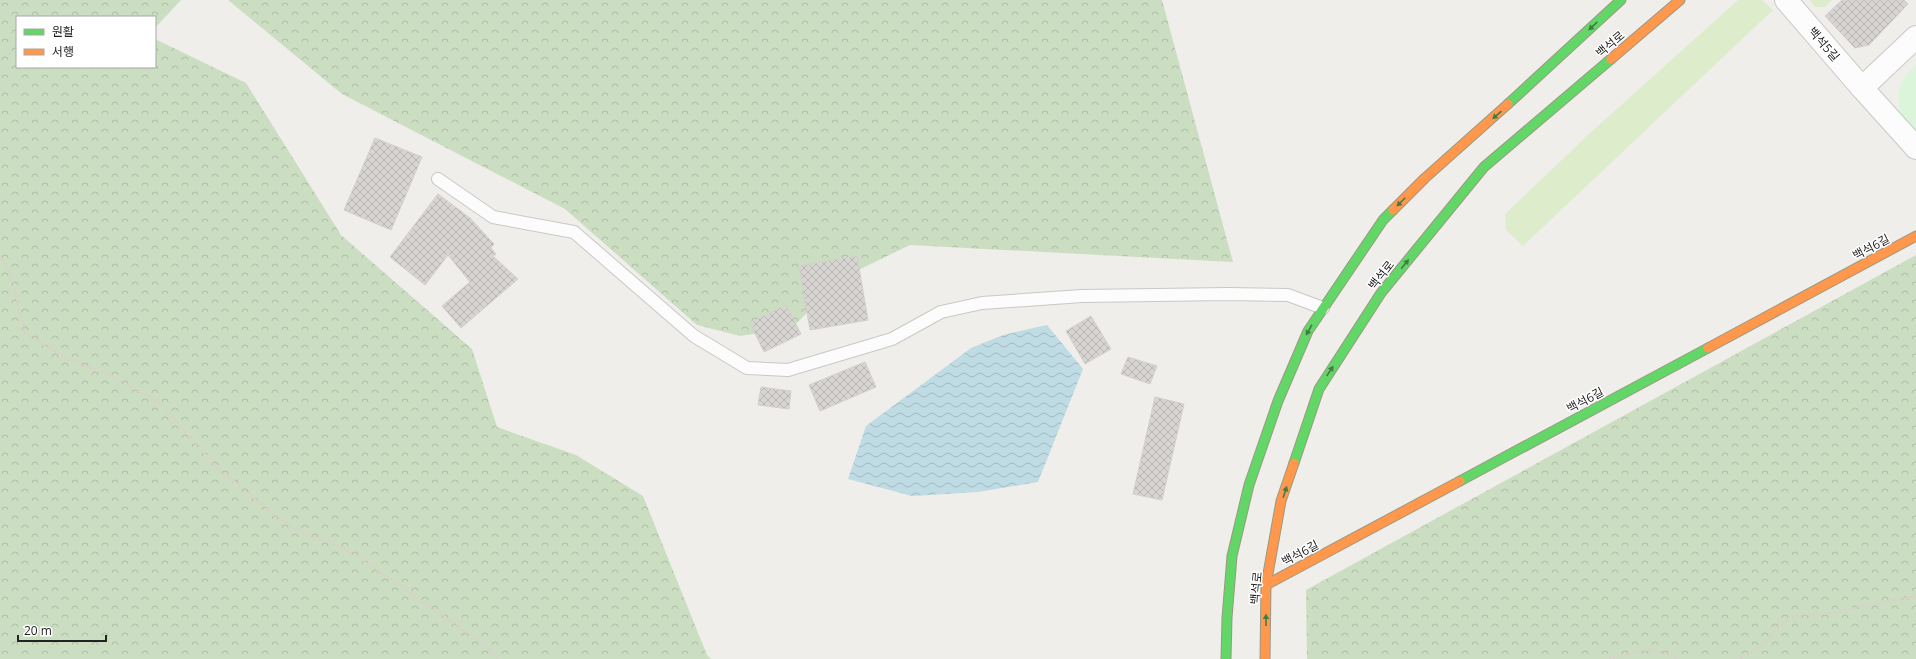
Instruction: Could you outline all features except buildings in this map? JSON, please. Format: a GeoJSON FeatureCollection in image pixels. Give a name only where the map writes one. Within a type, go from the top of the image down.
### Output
{"type":"FeatureCollection","features":[{"type":"Feature","properties":{"kind":"main road","name":"백석로"},"geometry":{"type":"LineString","coordinates":[[1226,659],[1227,618],[1232,556],[1249,485],[1284,387],[1308,331],[1383,220],[1425,178],[1500,113],[1621,0]]}},
{"type":"Feature","properties":{"kind":"main road","name":"백석로"},"geometry":{"type":"LineString","coordinates":[[1266,659],[1266,585],[1281,501],[1319,389],[1381,293],[1484,167],[1680,0]]}},
{"type":"Feature","properties":{"kind":"main road","name":"백석6길"},"geometry":{"type":"LineString","coordinates":[[1266,585],[1916,236]]}},
{"type":"Feature","properties":{"kind":"street","name":"백석5길"},"geometry":{"type":"LineString","coordinates":[[1786,0],[1916,148]]}},
{"type":"Feature","properties":{"kind":"street"},"geometry":{"type":"LineString","coordinates":[[1862,88],[1916,37]]}},
{"type":"Feature","properties":{"kind":"lane"},"geometry":{"type":"LineString","coordinates":[[438,179],[493,217],[574,232],[694,336],[747,368],[788,370],[892,338],[941,312],[982,303],[1082,296],[1288,295],[1323,308]]}},
{"type":"Feature","properties":{"kind":"path"},"geometry":{"type":"LineString","coordinates":[[0,256],[11,275],[25,333],[69,360],[107,374],[160,403],[222,472],[290,527],[353,553],[478,640],[499,659]]}},
{"type":"Feature","properties":{"kind":"path"},"geometry":{"type":"LineString","coordinates":[[1740,659],[1757,650],[1790,618],[1825,614],[1916,596]]}},
{"type":"Feature","properties":{"kind":"path"},"geometry":{"type":"LineString","coordinates":[[1609,659],[1650,649],[1679,659]]}},
{"type":"Feature","properties":{"kind":"green space"},"geometry":{"type":"Polygon","coordinates":[[[0,0],[181,0],[156,27],[156,16],[16,16],[16,68],[156,68],[156,39],[246,83],[341,235],[472,349],[497,427],[576,455],[643,496],[707,655],[711,659],[0,659],[0,0]]]}},
{"type":"Feature","properties":{"kind":"green space"},"geometry":{"type":"Polygon","coordinates":[[[228,0],[1162,0],[1233,262],[910,245],[840,279],[792,328],[740,336],[697,325],[565,209],[342,94],[228,0]]]}},
{"type":"Feature","properties":{"kind":"green space"},"geometry":{"type":"Polygon","coordinates":[[[1738,0],[1762,0],[1773,10],[1523,246],[1506,230],[1505,214],[1590,133],[1738,0]]]}},
{"type":"Feature","properties":{"kind":"green space"},"geometry":{"type":"Polygon","coordinates":[[[1810,0],[1832,0],[1825,7],[1815,7],[1810,0]]]}},
{"type":"Feature","properties":{"kind":"green space"},"geometry":{"type":"Polygon","coordinates":[[[1916,64],[1916,136],[1901,122],[1899,90],[1904,79],[1916,64]]]}},
{"type":"Feature","properties":{"kind":"green space"},"geometry":{"type":"Polygon","coordinates":[[[1916,255],[1916,659],[1307,659],[1306,590],[1916,255]]]}},
{"type":"Feature","properties":{"kind":"water"},"geometry":{"type":"Polygon","coordinates":[[[1047,325],[1083,369],[1038,482],[978,492],[912,496],[848,479],[866,426],[971,348],[1003,335],[1047,325]]]}},
{"type":"Feature","properties":{"kind":"traffic: fast"},"geometry":{"type":"LineString","coordinates":[[1508,104],[1621,0]]}},
{"type":"Feature","properties":{"kind":"traffic: fast"},"geometry":{"type":"LineString","coordinates":[[1294,463],[1319,389],[1381,293],[1484,167],[1611,59]]}},
{"type":"Feature","properties":{"kind":"traffic: fast"},"geometry":{"type":"LineString","coordinates":[[1226,659],[1227,618],[1232,556],[1249,485],[1278,401],[1308,331],[1383,220],[1393,210]]}},
{"type":"Feature","properties":{"kind":"traffic: fast"},"geometry":{"type":"LineString","coordinates":[[1460,481],[1708,348]]}},
{"type":"Feature","properties":{"kind":"traffic: slow"},"geometry":{"type":"LineString","coordinates":[[1611,59],[1680,0]]}},
{"type":"Feature","properties":{"kind":"traffic: slow"},"geometry":{"type":"LineString","coordinates":[[1393,210],[1425,178],[1508,104]]}},
{"type":"Feature","properties":{"kind":"traffic: slow"},"geometry":{"type":"LineString","coordinates":[[1708,348],[1916,236]]}},
{"type":"Feature","properties":{"kind":"traffic: slow"},"geometry":{"type":"LineString","coordinates":[[1265,659],[1266,585],[1281,501],[1294,463]]}},
{"type":"Feature","properties":{"kind":"traffic: slow"},"geometry":{"type":"LineString","coordinates":[[1266,585],[1460,481]]}}]}
